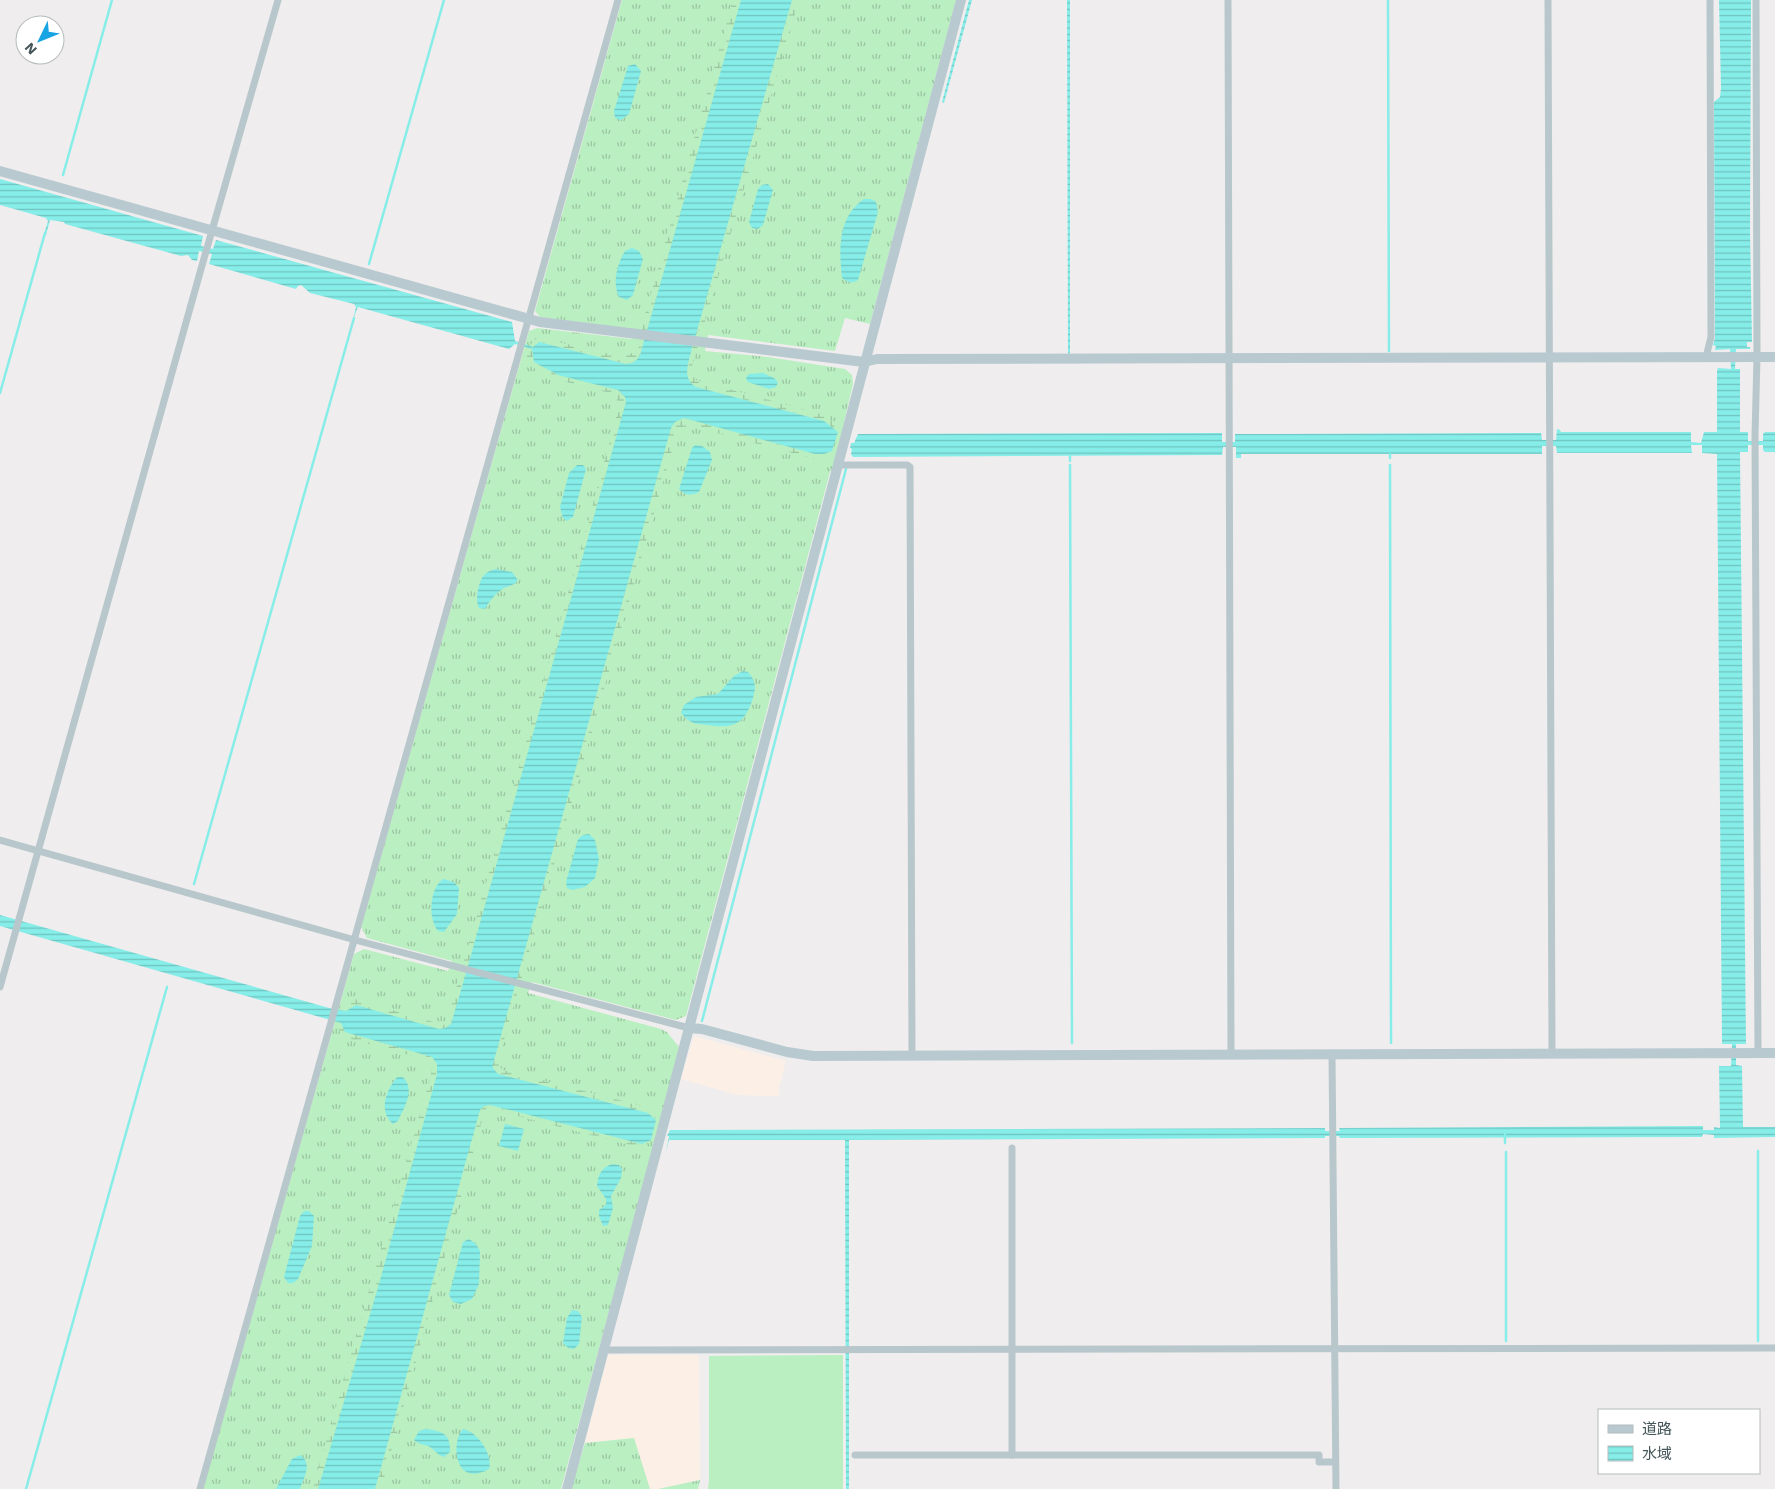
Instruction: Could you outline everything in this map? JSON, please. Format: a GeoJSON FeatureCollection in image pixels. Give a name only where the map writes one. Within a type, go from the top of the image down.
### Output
{"type":"FeatureCollection","features":[{"type":"Feature","properties":{"kind":"street"},"geometry":{"type":"LineString","coordinates":[[0,987],[278,0]]}},
{"type":"Feature","properties":{"kind":"street"},"geometry":{"type":"LineString","coordinates":[[200,1489],[618,0]]}},
{"type":"Feature","properties":{"kind":"street"},"geometry":{"type":"LineString","coordinates":[[567,1489],[961,0]]}},
{"type":"Feature","properties":{"kind":"street"},"geometry":{"type":"LineString","coordinates":[[1228,0],[1232,1055]]}},
{"type":"Feature","properties":{"kind":"street"},"geometry":{"type":"LineString","coordinates":[[1548,0],[1552,1053]]}},
{"type":"Feature","properties":{"kind":"street"},"geometry":{"type":"LineString","coordinates":[[1706,357],[1711,338],[1710,0]]}},
{"type":"Feature","properties":{"kind":"street"},"geometry":{"type":"LineString","coordinates":[[1756,0],[1757,357],[1755,436],[1758,1053]]}},
{"type":"Feature","properties":{"kind":"street"},"geometry":{"type":"LineString","coordinates":[[0,171],[528,320],[864,362],[886,359],[1775,357]]}},
{"type":"Feature","properties":{"kind":"street"},"geometry":{"type":"LineString","coordinates":[[838,465],[907,465],[910,467],[912,1056]]}},
{"type":"Feature","properties":{"kind":"street"},"geometry":{"type":"LineString","coordinates":[[0,840],[447,965],[689,1028],[787,1052],[813,1056],[1775,1052]]}},
{"type":"Feature","properties":{"kind":"street"},"geometry":{"type":"LineString","coordinates":[[1332,1054],[1336,1489]]}},
{"type":"Feature","properties":{"kind":"street"},"geometry":{"type":"LineString","coordinates":[[1012,1148],[1012,1455]]}},
{"type":"Feature","properties":{"kind":"street"},"geometry":{"type":"LineString","coordinates":[[604,1350],[1775,1348]]}},
{"type":"Feature","properties":{"kind":"street"},"geometry":{"type":"LineString","coordinates":[[855,1455],[1319,1455],[1319,1462],[1335,1462]]}},
{"type":"Feature","properties":{"kind":"shaded area"},"geometry":{"type":"Polygon","coordinates":[[[694,1036],[786,1061],[779,1088],[779,1096],[737,1095],[681,1079],[694,1036]]]}},
{"type":"Feature","properties":{"kind":"shaded area"},"geometry":{"type":"Polygon","coordinates":[[[608,1355],[699,1355],[700,1480],[650,1489],[634,1438],[585,1443],[608,1355]]]}},
{"type":"Feature","properties":{"kind":"green space"},"geometry":{"type":"Polygon","coordinates":[[[622,0],[956,0],[870,324],[845,318],[835,351],[708,335],[705,351],[768,357],[845,369],[852,375],[853,384],[834,465],[830,472],[686,1016],[676,1020],[532,982],[528,993],[661,1029],[667,1032],[679,1047],[561,1489],[203,1489],[354,954],[364,949],[448,971],[452,961],[367,938],[361,927],[529,331],[537,328],[632,339],[636,330],[540,317],[535,311],[622,0]]]}},
{"type":"Feature","properties":{"kind":"green space"},"geometry":{"type":"Polygon","coordinates":[[[733,0],[741,0],[637,361],[626,364],[539,342],[533,347],[530,346],[536,337],[623,357],[632,353],[638,340],[733,0]]]}},
{"type":"Feature","properties":{"kind":"green space"},"geometry":{"type":"Polygon","coordinates":[[[792,0],[799,0],[691,370],[696,380],[828,416],[838,432],[824,421],[696,387],[691,384],[686,372],[792,0]]]}},
{"type":"Feature","properties":{"kind":"green space"},"geometry":{"type":"Polygon","coordinates":[[[528,348],[532,349],[534,362],[558,375],[618,391],[625,397],[626,402],[451,1024],[439,1029],[356,1005],[346,1011],[345,1005],[355,999],[440,1024],[445,1022],[448,1017],[587,526],[619,407],[617,399],[610,393],[555,379],[526,364],[528,348]]]}},
{"type":"Feature","properties":{"kind":"green space"},"geometry":{"type":"Polygon","coordinates":[[[684,418],[815,454],[824,454],[832,451],[823,461],[690,426],[682,427],[677,433],[498,1061],[499,1066],[503,1070],[650,1108],[656,1120],[648,1113],[498,1074],[493,1068],[493,1064],[671,428],[675,422],[684,418]]]}},
{"type":"Feature","properties":{"kind":"green space"},"geometry":{"type":"Polygon","coordinates":[[[341,1023],[345,1032],[432,1057],[436,1061],[438,1068],[379,1284],[318,1489],[312,1489],[432,1071],[431,1064],[427,1060],[343,1037],[337,1027],[341,1023]]]}},
{"type":"Feature","properties":{"kind":"green space"},"geometry":{"type":"Polygon","coordinates":[[[490,1105],[642,1144],[651,1140],[641,1148],[494,1110],[487,1112],[483,1117],[381,1489],[375,1489],[478,1113],[484,1106],[490,1105]]]}},
{"type":"Feature","properties":{"kind":"green space"},"geometry":{"type":"Polygon","coordinates":[[[843,1355],[843,1489],[708,1489],[709,1356],[843,1355]]]}},
{"type":"Feature","properties":{"kind":"green space"},"geometry":{"type":"Polygon","coordinates":[[[634,1438],[650,1489],[571,1489],[585,1443],[634,1438]]]}},
{"type":"Feature","properties":{"kind":"green space"},"geometry":{"type":"Polygon","coordinates":[[[700,1480],[698,1489],[658,1489],[700,1480]]]}},
{"type":"Feature","properties":{"kind":"water"},"geometry":{"type":"Polygon","coordinates":[[[741,0],[792,0],[692,348],[687,374],[691,383],[696,387],[824,421],[838,432],[832,451],[824,454],[815,454],[684,418],[675,422],[671,428],[493,1064],[493,1068],[498,1074],[648,1113],[656,1120],[651,1140],[642,1144],[490,1105],[484,1106],[480,1110],[375,1489],[318,1489],[379,1284],[437,1074],[437,1064],[432,1057],[345,1032],[341,1023],[0,926],[0,915],[329,1008],[346,1011],[356,1005],[439,1029],[451,1024],[626,402],[625,397],[618,390],[558,375],[534,362],[532,349],[515,344],[509,349],[358,307],[353,319],[356,307],[354,304],[310,293],[301,285],[296,289],[209,264],[212,254],[199,251],[197,261],[192,260],[188,255],[181,256],[65,224],[64,222],[50,220],[46,235],[44,234],[48,221],[46,218],[0,205],[0,179],[203,236],[201,246],[213,249],[216,240],[512,322],[515,341],[533,347],[539,342],[626,364],[631,363],[636,361],[640,355],[741,0]]]}},
{"type":"Feature","properties":{"kind":"water"},"geometry":{"type":"Polygon","coordinates":[[[969,0],[972,0],[944,103],[942,102],[969,0]]]}},
{"type":"Feature","properties":{"kind":"water"},"geometry":{"type":"Polygon","coordinates":[[[1067,0],[1070,0],[1070,353],[1068,354],[1067,0]]]}},
{"type":"Feature","properties":{"kind":"water"},"geometry":{"type":"Polygon","coordinates":[[[1719,0],[1751,0],[1750,231],[1752,342],[1747,342],[1747,347],[1750,347],[1750,349],[1736,349],[1735,369],[1740,369],[1740,432],[1748,432],[1748,441],[1763,441],[1763,434],[1765,432],[1775,432],[1775,452],[1765,452],[1763,445],[1748,445],[1748,452],[1740,452],[1746,1044],[1736,1044],[1736,1065],[1742,1066],[1743,1127],[1775,1127],[1775,1137],[1714,1138],[1714,1135],[1703,1134],[1702,1137],[1340,1138],[1339,1136],[1325,1136],[1325,1138],[849,1140],[849,1489],[846,1489],[845,1140],[669,1140],[666,1152],[669,1136],[667,1136],[670,1130],[1325,1128],[1325,1131],[1340,1131],[1339,1128],[1703,1126],[1703,1130],[1714,1130],[1714,1127],[1720,1128],[1719,1066],[1731,1066],[1732,1044],[1722,1044],[1717,454],[1702,453],[1702,445],[1691,445],[1692,453],[1557,453],[1556,446],[1542,446],[1542,454],[1241,454],[1241,458],[1236,458],[1236,447],[1223,447],[1222,455],[853,457],[851,454],[852,449],[850,448],[851,443],[854,443],[858,434],[1222,433],[1222,442],[1235,442],[1235,434],[1541,433],[1542,440],[1556,440],[1557,429],[1561,432],[1691,432],[1691,442],[1701,443],[1704,432],[1717,432],[1718,368],[1731,369],[1730,349],[1715,350],[1716,346],[1713,345],[1715,338],[1714,102],[1720,97],[1721,88],[1719,0]]]}},
{"type":"Feature","properties":{"kind":"water"},"geometry":{"type":"Polygon","coordinates":[[[635,64],[641,71],[629,114],[621,120],[615,118],[614,111],[628,66],[635,64]]]}},
{"type":"Feature","properties":{"kind":"water"},"geometry":{"type":"Polygon","coordinates":[[[768,184],[773,190],[763,225],[758,229],[752,228],[749,222],[758,189],[762,185],[768,184]]]}},
{"type":"Feature","properties":{"kind":"water"},"geometry":{"type":"Polygon","coordinates":[[[864,199],[871,199],[876,202],[878,212],[858,280],[850,282],[842,278],[840,256],[842,235],[849,215],[864,199]]]}},
{"type":"Feature","properties":{"kind":"water"},"geometry":{"type":"Polygon","coordinates":[[[632,248],[639,251],[643,259],[633,295],[627,300],[619,297],[616,280],[622,256],[625,251],[632,248]]]}},
{"type":"Feature","properties":{"kind":"water"},"geometry":{"type":"Polygon","coordinates":[[[763,373],[778,382],[776,387],[769,389],[748,382],[746,378],[749,374],[763,373]]]}},
{"type":"Feature","properties":{"kind":"water"},"geometry":{"type":"Polygon","coordinates":[[[695,445],[702,446],[710,452],[712,460],[699,492],[688,495],[679,489],[692,448],[695,445]]]}},
{"type":"Feature","properties":{"kind":"water"},"geometry":{"type":"Polygon","coordinates":[[[577,465],[583,465],[586,469],[573,517],[567,521],[563,518],[560,507],[569,473],[577,465]]]}},
{"type":"Feature","properties":{"kind":"water"},"geometry":{"type":"Polygon","coordinates":[[[496,569],[512,572],[518,580],[498,592],[485,609],[479,608],[478,589],[483,576],[496,569]]]}},
{"type":"Feature","properties":{"kind":"water"},"geometry":{"type":"Polygon","coordinates":[[[743,671],[748,672],[751,676],[755,689],[749,709],[736,724],[723,726],[703,725],[690,721],[681,713],[684,705],[696,697],[718,694],[734,676],[743,671]]]}},
{"type":"Feature","properties":{"kind":"water"},"geometry":{"type":"Polygon","coordinates":[[[589,834],[595,840],[599,859],[595,878],[585,887],[572,890],[567,888],[566,882],[578,839],[583,835],[589,834]]]}},
{"type":"Feature","properties":{"kind":"water"},"geometry":{"type":"Polygon","coordinates":[[[443,879],[454,882],[459,888],[457,914],[444,932],[438,931],[431,912],[435,890],[443,879]]]}},
{"type":"Feature","properties":{"kind":"water"},"geometry":{"type":"Polygon","coordinates":[[[397,1077],[403,1077],[407,1082],[409,1093],[406,1105],[398,1121],[393,1124],[388,1119],[386,1113],[385,1100],[397,1077]]]}},
{"type":"Feature","properties":{"kind":"water"},"geometry":{"type":"Polygon","coordinates":[[[505,1124],[524,1129],[518,1151],[499,1146],[505,1124]]]}},
{"type":"Feature","properties":{"kind":"water"},"geometry":{"type":"Polygon","coordinates":[[[612,1164],[619,1165],[622,1169],[621,1178],[611,1196],[613,1208],[608,1225],[603,1226],[599,1210],[606,1205],[606,1199],[597,1186],[597,1182],[603,1170],[612,1164]]]}},
{"type":"Feature","properties":{"kind":"water"},"geometry":{"type":"Polygon","coordinates":[[[304,1211],[309,1211],[314,1216],[312,1246],[298,1279],[293,1283],[288,1283],[284,1277],[300,1216],[304,1211]]]}},
{"type":"Feature","properties":{"kind":"water"},"geometry":{"type":"Polygon","coordinates":[[[469,1239],[476,1244],[480,1251],[479,1284],[472,1299],[461,1304],[453,1302],[449,1295],[463,1242],[469,1239]]]}},
{"type":"Feature","properties":{"kind":"water"},"geometry":{"type":"Polygon","coordinates":[[[572,1310],[578,1311],[582,1317],[579,1344],[574,1349],[568,1348],[563,1343],[567,1318],[572,1310]]]}},
{"type":"Feature","properties":{"kind":"water"},"geometry":{"type":"Polygon","coordinates":[[[426,1429],[441,1432],[447,1437],[450,1452],[444,1457],[430,1447],[414,1440],[419,1431],[426,1429]]]}},
{"type":"Feature","properties":{"kind":"water"},"geometry":{"type":"Polygon","coordinates":[[[463,1429],[479,1439],[483,1445],[489,1457],[489,1469],[477,1473],[468,1473],[462,1468],[456,1452],[459,1435],[463,1429]]]}},
{"type":"Feature","properties":{"kind":"water"},"geometry":{"type":"Polygon","coordinates":[[[300,1455],[304,1458],[307,1466],[300,1489],[276,1489],[292,1459],[300,1455]]]}},
{"type":"Feature","properties":{"kind":"waterway"},"geometry":{"type":"LineString","coordinates":[[63,175],[112,0]]}},
{"type":"Feature","properties":{"kind":"waterway"},"geometry":{"type":"LineString","coordinates":[[369,264],[444,0]]}},
{"type":"Feature","properties":{"kind":"waterway"},"geometry":{"type":"LineString","coordinates":[[1388,0],[1389,351]]}},
{"type":"Feature","properties":{"kind":"waterway"},"geometry":{"type":"LineString","coordinates":[[0,393],[45,233]]}},
{"type":"Feature","properties":{"kind":"waterway"},"geometry":{"type":"LineString","coordinates":[[194,884],[354,318]]}},
{"type":"Feature","properties":{"kind":"waterway"},"geometry":{"type":"LineString","coordinates":[[1070,456],[1070,461]]}},
{"type":"Feature","properties":{"kind":"waterway"},"geometry":{"type":"LineString","coordinates":[[1070,465],[1072,1043]]}},
{"type":"Feature","properties":{"kind":"waterway"},"geometry":{"type":"LineString","coordinates":[[1390,465],[1391,1043]]}},
{"type":"Feature","properties":{"kind":"waterway"},"geometry":{"type":"LineString","coordinates":[[702,1021],[846,469]]}},
{"type":"Feature","properties":{"kind":"waterway"},"geometry":{"type":"LineString","coordinates":[[26,1489],[167,987]]}},
{"type":"Feature","properties":{"kind":"waterway"},"geometry":{"type":"LineString","coordinates":[[1505,1134],[1505,1143]]}},
{"type":"Feature","properties":{"kind":"waterway"},"geometry":{"type":"LineString","coordinates":[[1758,1151],[1758,1341]]}},
{"type":"Feature","properties":{"kind":"waterway"},"geometry":{"type":"LineString","coordinates":[[1506,1152],[1506,1341]]}}]}
